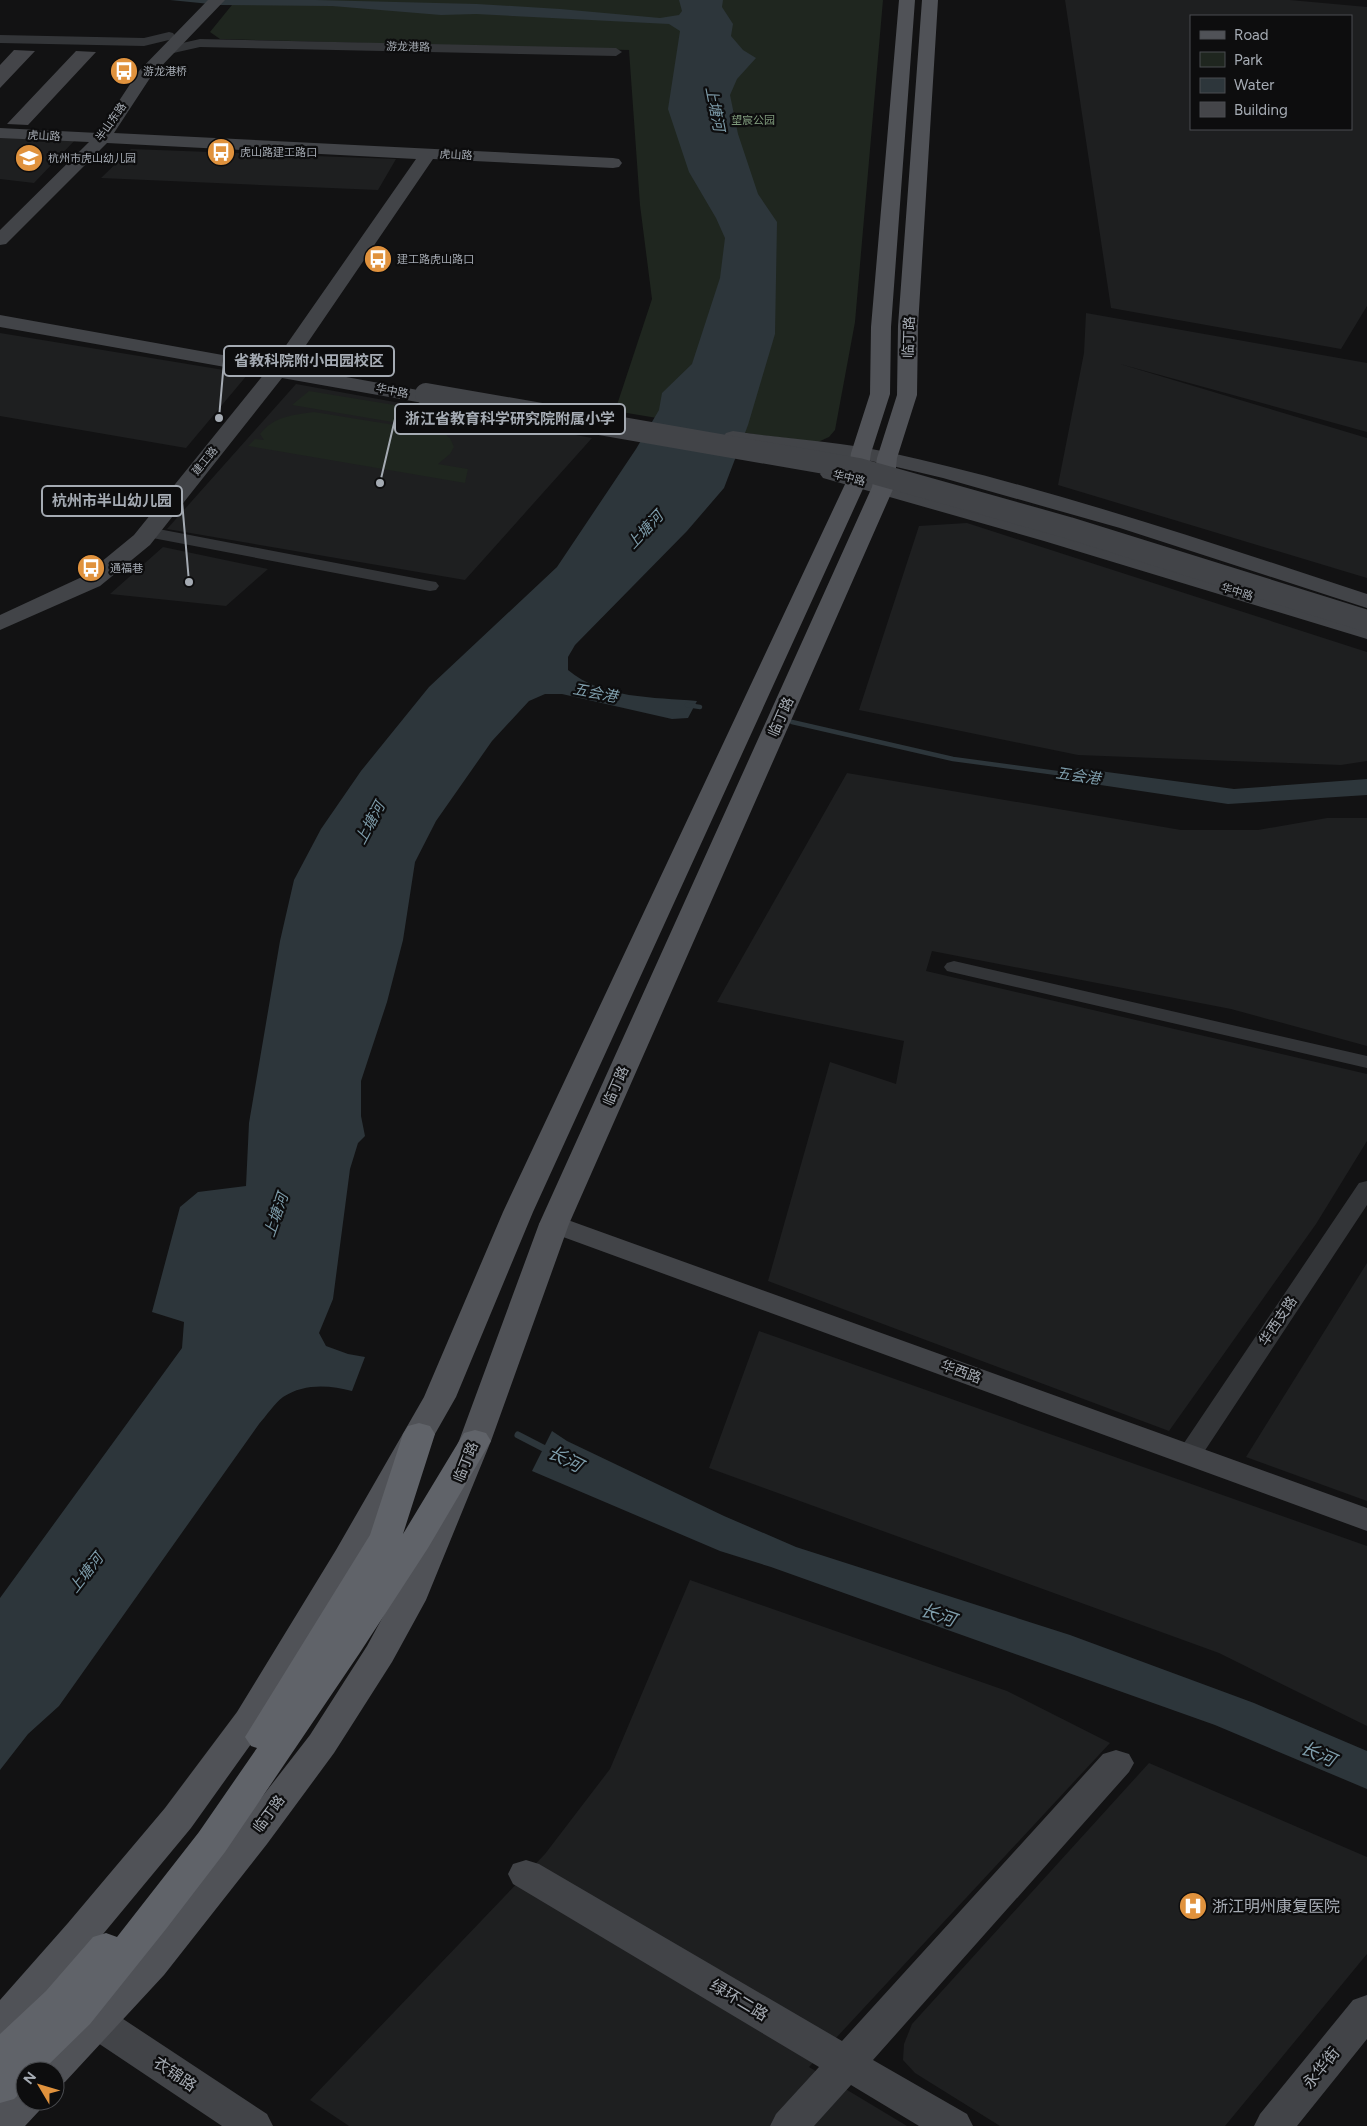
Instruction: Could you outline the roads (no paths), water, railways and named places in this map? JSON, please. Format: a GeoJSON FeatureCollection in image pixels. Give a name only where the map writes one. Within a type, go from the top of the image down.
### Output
{"type":"FeatureCollection","features":[{"type":"Feature","properties":{"kind":"highway"},"geometry":{"type":"LineString","coordinates":[[0,2088],[76,2013],[153,1919],[212,1842],[271,1758],[401,1538],[419,1434]]}},
{"type":"Feature","properties":{"kind":"highway"},"geometry":{"type":"LineString","coordinates":[[0,2058],[59,2002],[151,1895],[401,1538],[475,1441]]}},
{"type":"Feature","properties":{"kind":"main road","name":"临丁路"},"geometry":{"type":"LineString","coordinates":[[0,2026],[81,1934],[178,1818],[249,1721],[348,1557],[419,1434],[440,1396],[518,1212],[857,480],[861,453],[880,394],[881,327],[907,0]]}},
{"type":"Feature","properties":{"kind":"main road","name":"临丁路"},"geometry":{"type":"LineString","coordinates":[[60,2061],[151,1964],[254,1834],[322,1744],[380,1653],[408,1600],[475,1441],[554,1224],[883,487],[887,458],[907,395],[908,326],[930,0]]}},
{"type":"Feature","properties":{"kind":"main road","name":"半山东路"},"geometry":{"type":"LineString","coordinates":[[0,240],[102,139],[144,75],[159,44],[186,32],[209,3]]}},
{"type":"Feature","properties":{"kind":"main road","name":"半山东路"},"geometry":{"type":"LineString","coordinates":[[65,151],[159,44],[209,3]]}},
{"type":"Feature","properties":{"kind":"main road","name":"虎山路"},"geometry":{"type":"LineString","coordinates":[[0,133],[613,163]]}},
{"type":"Feature","properties":{"kind":"main road","name":"建工路"},"geometry":{"type":"LineString","coordinates":[[0,624],[92,582],[142,540],[283,365],[428,154]]}},
{"type":"Feature","properties":{"kind":"main road"},"geometry":{"type":"LineString","coordinates":[[0,218],[14,204]]}},
{"type":"Feature","properties":{"kind":"main road","name":"华中路"},"geometry":{"type":"LineString","coordinates":[[0,308],[283,365]]}},
{"type":"Feature","properties":{"kind":"main road","name":"华中路"},"geometry":{"type":"LineString","coordinates":[[0,321],[325,372],[751,448],[1104,551],[1366,617]]}},
{"type":"Feature","properties":{"kind":"main road","name":"华中路"},"geometry":{"type":"LineString","coordinates":[[325,372],[859,469],[1069,528],[1366,617]]}},
{"type":"Feature","properties":{"kind":"main road","name":"华中路"},"geometry":{"type":"LineString","coordinates":[[751,448],[861,453],[976,480],[1147,529],[1366,617]]}},
{"type":"Feature","properties":{"kind":"main road","name":"华西路"},"geometry":{"type":"LineString","coordinates":[[554,1224],[1367,1520]]}},
{"type":"Feature","properties":{"kind":"main road"},"geometry":{"type":"LineString","coordinates":[[790,2126],[1116,1763]]}},
{"type":"Feature","properties":{"kind":"main road","name":"绿环二路"},"geometry":{"type":"LineString","coordinates":[[526,1874],[953,2126]]}},
{"type":"Feature","properties":{"kind":"main road","name":"永华街"},"geometry":{"type":"LineString","coordinates":[[1274,2126],[1367,2011]]}},
{"type":"Feature","properties":{"kind":"main road","name":"衣锦路"},"geometry":{"type":"LineString","coordinates":[[97,2022],[253,2126]]}},
{"type":"Feature","properties":{"kind":"main road"},"geometry":{"type":"LineString","coordinates":[[0,2126],[15,2110]]}},
{"type":"Feature","properties":{"kind":"street"},"geometry":{"type":"LineString","coordinates":[[186,32],[200,43]]}},
{"type":"Feature","properties":{"kind":"street","name":"游龙港路"},"geometry":{"type":"LineString","coordinates":[[0,39],[159,44],[200,43],[616,52]]}},
{"type":"Feature","properties":{"kind":"street"},"geometry":{"type":"LineString","coordinates":[[148,532],[430,586]]}},
{"type":"Feature","properties":{"kind":"street"},"geometry":{"type":"LineString","coordinates":[[954,966],[1367,1062]]}},
{"type":"Feature","properties":{"kind":"street","name":"华西支路"},"geometry":{"type":"LineString","coordinates":[[1189,1455],[1367,1188]]}},
{"type":"Feature","properties":{"kind":"water","name":"上塘河"},"geometry":{"type":"Polygon","coordinates":[[[170,0],[316,0],[477,4],[660,18],[679,15],[682,11],[679,0],[723,0],[722,7],[733,24],[731,36],[743,50],[756,58],[737,79],[730,95],[738,134],[758,194],[777,222],[775,334],[748,425],[724,488],[687,531],[575,645],[568,657],[568,670],[596,687],[629,695],[697,701],[688,718],[672,719],[562,694],[545,694],[529,701],[492,741],[436,821],[415,862],[403,940],[387,1002],[361,1081],[361,1116],[365,1136],[358,1143],[350,1169],[333,1299],[319,1333],[326,1346],[348,1354],[365,1357],[352,1391],[335,1387],[308,1387],[291,1392],[276,1403],[259,1424],[59,1706],[28,1734],[0,1770],[0,1598],[182,1348],[184,1322],[152,1312],[180,1207],[198,1192],[246,1186],[249,1123],[280,941],[294,880],[321,829],[361,771],[429,687],[557,567],[636,449],[659,410],[662,393],[692,364],[720,278],[725,238],[716,218],[689,172],[668,109],[680,31],[669,24],[476,14],[441,15],[332,6],[220,5],[170,0]]]}},
{"type":"Feature","properties":{"kind":"water"},"geometry":{"type":"Polygon","coordinates":[[[1077,768],[1234,789],[1367,779],[1367,795],[1228,804],[1067,780],[1077,768]]]}},
{"type":"Feature","properties":{"kind":"water"},"geometry":{"type":"Polygon","coordinates":[[[552,1431],[567,1441],[724,1516],[796,1547],[1070,1635],[1254,1703],[1367,1751],[1367,1789],[1215,1725],[771,1567],[720,1551],[532,1471],[552,1431]]]}},
{"type":"Feature","properties":{"kind":"waterway","name":"五会港"},"geometry":{"type":"LineString","coordinates":[[687,705],[700,707]]}},
{"type":"Feature","properties":{"kind":"waterway","name":"五会港"},"geometry":{"type":"LineString","coordinates":[[792,722],[953,759],[1079,776]]}},
{"type":"Feature","properties":{"kind":"waterway","name":"长河"},"geometry":{"type":"LineString","coordinates":[[518,1435],[549,1451]]}},
{"type":"Feature","properties":{"kind":"place","name":"游龙港桥"},"geometry":{"type":"Point","coordinates":[124,71]}},
{"type":"Feature","properties":{"kind":"place","name":"虎山路建工路口"},"geometry":{"type":"Point","coordinates":[221,152]}},
{"type":"Feature","properties":{"kind":"place","name":"杭州市虎山幼儿园"},"geometry":{"type":"Point","coordinates":[29,158]}},
{"type":"Feature","properties":{"kind":"place","name":"建工路虎山路口"},"geometry":{"type":"Point","coordinates":[378,259]}},
{"type":"Feature","properties":{"kind":"place","name":"省教科院附小田园校区"},"geometry":{"type":"Point","coordinates":[219,418]}},
{"type":"Feature","properties":{"kind":"place","name":"浙江省教育科学研究院附属小学"},"geometry":{"type":"Point","coordinates":[380,483]}},
{"type":"Feature","properties":{"kind":"place","name":"通福巷"},"geometry":{"type":"Point","coordinates":[91,568]}},
{"type":"Feature","properties":{"kind":"place","name":"杭州市半山幼儿园"},"geometry":{"type":"Point","coordinates":[189,582]}},
{"type":"Feature","properties":{"kind":"place","name":"浙江明州康复医院"},"geometry":{"type":"Point","coordinates":[1193,1906]}},
{"type":"Feature","properties":{"kind":"park label","name":"望宸公园"},"geometry":{"type":"Point","coordinates":[753,120]}}]}
